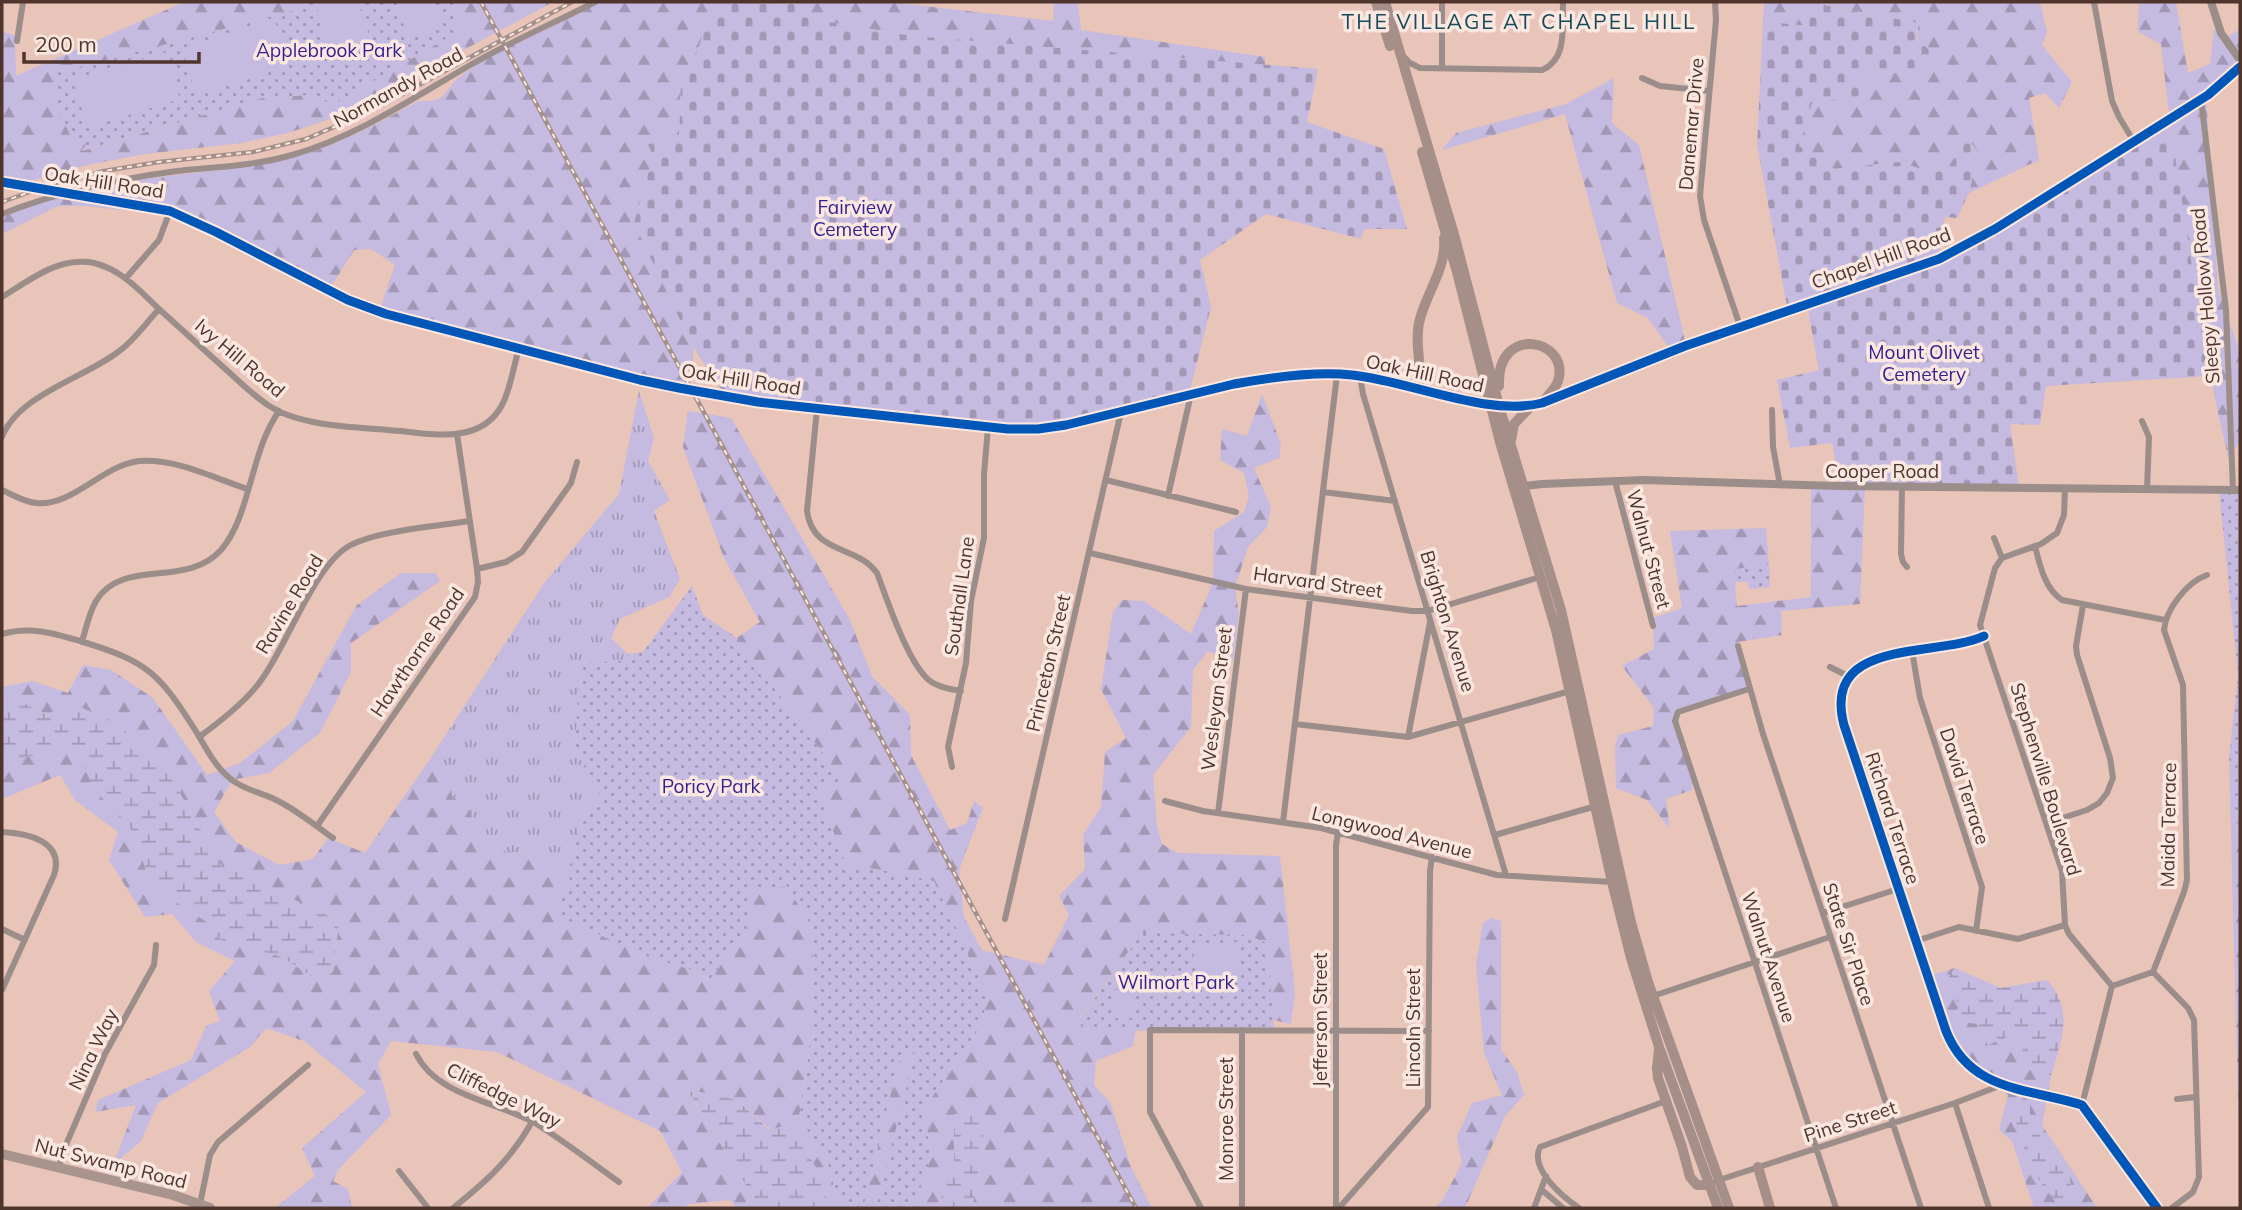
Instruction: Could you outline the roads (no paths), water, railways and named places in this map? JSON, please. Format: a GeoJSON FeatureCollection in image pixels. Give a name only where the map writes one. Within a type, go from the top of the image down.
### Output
{"type":"FeatureCollection","features":[{"type":"Feature","properties":{"kind":"highway"},"geometry":{"type":"LineString","coordinates":[[1376,2],[1495,406],[1556,630],[1612,882],[1637,978],[1659,1046],[1714,1182],[1729,1208]]}},
{"type":"Feature","properties":{"kind":"highway"},"geometry":{"type":"LineString","coordinates":[[1385,2],[1466,274],[1495,406],[1511,443],[1570,644],[1631,922],[1714,1182],[1718,1208]]}},
{"type":"Feature","properties":{"kind":"highway"},"geometry":{"type":"LineString","coordinates":[[1419,389],[1421,368],[1417,335],[1423,311],[1443,261],[1441,218]]}},
{"type":"Feature","properties":{"kind":"highway"},"geometry":{"type":"LineString","coordinates":[[1495,406],[1500,363],[1513,348],[1527,343],[1545,348],[1554,356],[1558,364],[1558,382],[1514,424],[1511,443]]}},
{"type":"Feature","properties":{"kind":"highway"},"geometry":{"type":"LineString","coordinates":[[1659,1046],[1657,1068],[1692,1182],[1702,1186],[1714,1182]]}},
{"type":"Feature","properties":{"kind":"highway"},"geometry":{"type":"LineString","coordinates":[[1758,1167],[1770,1208]]}},
{"type":"Feature","properties":{"kind":"main road","name":"Nut Swamp Road"},"geometry":{"type":"LineString","coordinates":[[2,1154],[200,1203],[210,1208]]}},
{"type":"Feature","properties":{"kind":"street"},"geometry":{"type":"LineString","coordinates":[[17,41],[23,2]]}},
{"type":"Feature","properties":{"kind":"street","name":"Normandy Road"},"geometry":{"type":"LineString","coordinates":[[2,214],[64,193],[139,176],[262,163],[321,146],[378,119],[525,34],[595,2]]}},
{"type":"Feature","properties":{"kind":"street"},"geometry":{"type":"LineString","coordinates":[[1442,2],[1443,68]]}},
{"type":"Feature","properties":{"kind":"street"},"geometry":{"type":"LineString","coordinates":[[1400,53],[1420,68],[1542,70],[1552,65],[1560,53],[1563,2]]}},
{"type":"Feature","properties":{"kind":"street","name":"Danemar Drive"},"geometry":{"type":"LineString","coordinates":[[1715,2],[1716,20],[1700,202],[1740,326]]}},
{"type":"Feature","properties":{"kind":"street"},"geometry":{"type":"LineString","coordinates":[[2094,2],[2112,101],[2133,140]]}},
{"type":"Feature","properties":{"kind":"street"},"geometry":{"type":"LineString","coordinates":[[2211,2],[2221,33],[2240,60]]}},
{"type":"Feature","properties":{"kind":"street","name":"Chapel Hill Road"},"geometry":{"type":"LineString","coordinates":[[1495,406],[1537,404],[1740,326],[1939,259],[1995,229],[2201,99],[2240,66]]}},
{"type":"Feature","properties":{"kind":"street"},"geometry":{"type":"LineString","coordinates":[[1410,86],[1414,72],[1420,68]]}},
{"type":"Feature","properties":{"kind":"street"},"geometry":{"type":"LineString","coordinates":[[1643,78],[1660,86],[1709,91]]}},
{"type":"Feature","properties":{"kind":"street","name":"Sleepy Hollow Road"},"geometry":{"type":"LineString","coordinates":[[2201,99],[2226,310],[2237,490]]}},
{"type":"Feature","properties":{"kind":"street","name":"Oak Hill Road"},"geometry":{"type":"LineString","coordinates":[[2,182],[170,211],[366,308],[640,380],[758,402],[1015,429],[1049,428],[1255,381],[1337,375],[1360,376],[1495,406]]}},
{"type":"Feature","properties":{"kind":"street"},"geometry":{"type":"LineString","coordinates":[[126,278],[159,240],[170,211]]}},
{"type":"Feature","properties":{"kind":"street","name":"Ivy Hill Road"},"geometry":{"type":"LineString","coordinates":[[2,297],[46,270],[72,262],[102,265],[126,278],[257,397],[279,411],[314,422],[441,435],[457,435],[481,427],[495,415],[508,391],[519,349]]}},
{"type":"Feature","properties":{"kind":"street"},"geometry":{"type":"LineString","coordinates":[[2,437],[9,423],[26,406],[119,352],[159,309]]}},
{"type":"Feature","properties":{"kind":"street"},"geometry":{"type":"LineString","coordinates":[[1283,822],[1337,375]]}},
{"type":"Feature","properties":{"kind":"street","name":"Brighton Avenue"},"geometry":{"type":"LineString","coordinates":[[1360,376],[1363,394],[1506,875]]}},
{"type":"Feature","properties":{"kind":"street"},"geometry":{"type":"LineString","coordinates":[[1168,496],[1191,394]]}},
{"type":"Feature","properties":{"kind":"street"},"geometry":{"type":"LineString","coordinates":[[817,409],[807,511],[810,524],[824,542],[864,560],[873,567],[895,622],[922,673],[933,683],[961,691]]}},
{"type":"Feature","properties":{"kind":"street"},"geometry":{"type":"LineString","coordinates":[[1772,410],[1773,447],[1780,485]]}},
{"type":"Feature","properties":{"kind":"street"},"geometry":{"type":"LineString","coordinates":[[82,642],[94,604],[110,586],[134,576],[189,570],[217,554],[233,531],[260,449],[279,411]]}},
{"type":"Feature","properties":{"kind":"street","name":"Princeton Street"},"geometry":{"type":"LineString","coordinates":[[1005,919],[1121,412]]}},
{"type":"Feature","properties":{"kind":"street"},"geometry":{"type":"LineString","coordinates":[[2142,421],[2149,437],[2147,489]]}},
{"type":"Feature","properties":{"kind":"street","name":"Southall Lane"},"geometry":{"type":"LineString","coordinates":[[952,767],[948,747],[967,663],[971,601],[984,538],[984,474],[988,426]]}},
{"type":"Feature","properties":{"kind":"street","name":"Hawthorne Road"},"geometry":{"type":"LineString","coordinates":[[317,826],[472,604],[478,588],[457,435]]}},
{"type":"Feature","properties":{"kind":"street"},"geometry":{"type":"LineString","coordinates":[[2,490],[27,502],[52,502],[117,468],[141,461],[168,463],[247,489]]}},
{"type":"Feature","properties":{"kind":"street"},"geometry":{"type":"LineString","coordinates":[[477,569],[506,562],[522,552],[571,483],[577,461]]}},
{"type":"Feature","properties":{"kind":"street"},"geometry":{"type":"LineString","coordinates":[[1107,480],[1236,512]]}},
{"type":"Feature","properties":{"kind":"street","name":"Cooper Road"},"geometry":{"type":"LineString","coordinates":[[1524,486],[1615,481],[2237,490]]}},
{"type":"Feature","properties":{"kind":"street","name":"Walnut Street"},"geometry":{"type":"LineString","coordinates":[[1615,481],[1653,626]]}},
{"type":"Feature","properties":{"kind":"street"},"geometry":{"type":"LineString","coordinates":[[1902,486],[1901,554],[1907,567]]}},
{"type":"Feature","properties":{"kind":"street"},"geometry":{"type":"LineString","coordinates":[[1994,538],[2002,558],[2050,540],[2061,528],[2065,488]]}},
{"type":"Feature","properties":{"kind":"street"},"geometry":{"type":"LineString","coordinates":[[1322,492],[1395,500]]}},
{"type":"Feature","properties":{"kind":"street","name":"Ravine Road"},"geometry":{"type":"LineString","coordinates":[[199,737],[247,696],[262,679],[324,570],[338,553],[352,544],[373,537],[470,521]]}},
{"type":"Feature","properties":{"kind":"street"},"geometry":{"type":"LineString","coordinates":[[2035,546],[2052,592],[2063,600],[2165,620],[2168,612],[2195,581],[2207,575]]}},
{"type":"Feature","properties":{"kind":"street","name":"Harvard Street"},"geometry":{"type":"LineString","coordinates":[[1090,553],[1246,589],[1428,611],[1540,577]]}},
{"type":"Feature","properties":{"kind":"street","name":"Stephenville Boulevard"},"geometry":{"type":"LineString","coordinates":[[2002,558],[1995,568],[1980,625],[2062,871],[2069,934],[2112,986]]}},
{"type":"Feature","properties":{"kind":"street","name":"Wesleyan Street"},"geometry":{"type":"LineString","coordinates":[[1218,813],[1246,589]]}},
{"type":"Feature","properties":{"kind":"street"},"geometry":{"type":"LineString","coordinates":[[2047,823],[2087,810],[2099,803],[2113,778],[2110,758],[2077,655],[2083,606]]}},
{"type":"Feature","properties":{"kind":"street"},"geometry":{"type":"LineString","coordinates":[[1408,737],[1430,620]]}},
{"type":"Feature","properties":{"kind":"street","name":"Maida Terrace"},"geometry":{"type":"LineString","coordinates":[[2153,972],[2187,880],[2183,685],[2164,630],[2165,620]]}},
{"type":"Feature","properties":{"kind":"street"},"geometry":{"type":"LineString","coordinates":[[2,634],[20,629],[37,629],[122,654],[144,666],[173,696],[212,758],[231,780],[280,802],[333,838]]}},
{"type":"Feature","properties":{"kind":"street"},"geometry":{"type":"LineString","coordinates":[[1830,667],[1850,677],[1876,657],[1968,643],[1983,636]]}},
{"type":"Feature","properties":{"kind":"street","name":"State Sir Place"},"geometry":{"type":"LineString","coordinates":[[1738,646],[1749,689],[1920,1208]]}},
{"type":"Feature","properties":{"kind":"street","name":"David Terrace"},"geometry":{"type":"LineString","coordinates":[[1913,651],[1920,698],[1982,887],[1976,930]]}},
{"type":"Feature","properties":{"kind":"street","name":"Richard Terrace"},"geometry":{"type":"LineString","coordinates":[[1850,677],[1844,690],[1843,720],[1946,1031],[1953,1047],[1970,1067],[1999,1086]]}},
{"type":"Feature","properties":{"kind":"street","name":"Walnut Avenue"},"geometry":{"type":"LineString","coordinates":[[1749,689],[1678,712],[1675,721],[1836,1208]]}},
{"type":"Feature","properties":{"kind":"street"},"geometry":{"type":"LineString","coordinates":[[1295,724],[1408,737],[1570,691]]}},
{"type":"Feature","properties":{"kind":"street","name":"Longwood Avenue"},"geometry":{"type":"LineString","coordinates":[[1165,801],[1183,807],[1338,832],[1486,873],[1612,882]]}},
{"type":"Feature","properties":{"kind":"street"},"geometry":{"type":"LineString","coordinates":[[1495,835],[1596,806]]}},
{"type":"Feature","properties":{"kind":"street"},"geometry":{"type":"LineString","coordinates":[[2,832],[19,833],[44,841],[56,859],[54,875],[2,990]]}},
{"type":"Feature","properties":{"kind":"street","name":"Jefferson Street"},"geometry":{"type":"LineString","coordinates":[[1338,832],[1338,1208]]}},
{"type":"Feature","properties":{"kind":"street","name":"Lincoln Street"},"geometry":{"type":"LineString","coordinates":[[1338,1208],[1428,1107],[1429,903],[1432,857]]}},
{"type":"Feature","properties":{"kind":"street"},"geometry":{"type":"LineString","coordinates":[[1823,914],[1898,889]]}},
{"type":"Feature","properties":{"kind":"street"},"geometry":{"type":"LineString","coordinates":[[1916,941],[1954,928],[2018,939],[2066,925]]}},
{"type":"Feature","properties":{"kind":"street"},"geometry":{"type":"LineString","coordinates":[[2,929],[25,940]]}},
{"type":"Feature","properties":{"kind":"street"},"geometry":{"type":"LineString","coordinates":[[1653,996],[1830,937]]}},
{"type":"Feature","properties":{"kind":"street","name":"Nina Way"},"geometry":{"type":"LineString","coordinates":[[59,1168],[62,1154],[104,1054],[155,965],[156,945]]}},
{"type":"Feature","properties":{"kind":"street"},"geometry":{"type":"LineString","coordinates":[[2082,1105],[2112,986],[2153,972],[2193,1016],[2199,1177],[2193,1192],[2172,1208]]}},
{"type":"Feature","properties":{"kind":"street"},"geometry":{"type":"LineString","coordinates":[[1201,1208],[1150,1112],[1150,1030],[1429,1031]]}},
{"type":"Feature","properties":{"kind":"street","name":"Monroe Street"},"geometry":{"type":"LineString","coordinates":[[1242,1030],[1242,1208]]}},
{"type":"Feature","properties":{"kind":"street","name":"Cliffedge Way"},"geometry":{"type":"LineString","coordinates":[[416,1054],[425,1068],[439,1081],[532,1122],[619,1182]]}},
{"type":"Feature","properties":{"kind":"street"},"geometry":{"type":"LineString","coordinates":[[200,1203],[211,1155],[218,1142],[308,1065]]}},
{"type":"Feature","properties":{"kind":"street"},"geometry":{"type":"LineString","coordinates":[[1999,1086],[2082,1105],[2157,1208]]}},
{"type":"Feature","properties":{"kind":"street","name":"Pine Street"},"geometry":{"type":"LineString","coordinates":[[1714,1182],[1999,1086]]}},
{"type":"Feature","properties":{"kind":"street"},"geometry":{"type":"LineString","coordinates":[[2177,1099],[2196,1097]]}},
{"type":"Feature","properties":{"kind":"street"},"geometry":{"type":"LineString","coordinates":[[1579,1208],[1546,1176],[1537,1159],[1542,1145],[1666,1101]]}},
{"type":"Feature","properties":{"kind":"street"},"geometry":{"type":"LineString","coordinates":[[1955,1103],[1989,1208]]}},
{"type":"Feature","properties":{"kind":"street"},"geometry":{"type":"LineString","coordinates":[[453,1208],[499,1169],[518,1147],[532,1122]]}},
{"type":"Feature","properties":{"kind":"street"},"geometry":{"type":"LineString","coordinates":[[399,1171],[428,1208]]}},
{"type":"Feature","properties":{"kind":"street"},"geometry":{"type":"LineString","coordinates":[[1534,1208],[1546,1176]]}},
{"type":"Feature","properties":{"kind":"street"},"geometry":{"type":"LineString","coordinates":[[1542,1190],[1563,1208]]}},
{"type":"Feature","properties":{"kind":"railway"},"geometry":{"type":"LineString","coordinates":[[481,2],[1136,1208]]}},
{"type":"Feature","properties":{"kind":"railway"},"geometry":{"type":"LineString","coordinates":[[2,202],[104,171],[253,152],[306,139],[371,111],[572,2]]}},
{"type":"Feature","properties":{"kind":"district","name":"THE VILLAGE AT CHAPEL HILL"},"geometry":{"type":"Point","coordinates":[1519,21]}},
{"type":"Feature","properties":{"kind":"park label","name":"Applebrook Park"},"geometry":{"type":"Point","coordinates":[329,50]}},
{"type":"Feature","properties":{"kind":"park label","name":"Fairview Cemetery"},"geometry":{"type":"Point","coordinates":[855,218]}},
{"type":"Feature","properties":{"kind":"park label","name":"Mount Olivet Cemetery"},"geometry":{"type":"Point","coordinates":[1924,363]}},
{"type":"Feature","properties":{"kind":"park label","name":"Poricy Park"},"geometry":{"type":"Point","coordinates":[711,786]}},
{"type":"Feature","properties":{"kind":"park label","name":"Wilmort Park"},"geometry":{"type":"Point","coordinates":[1176,982]}}]}
